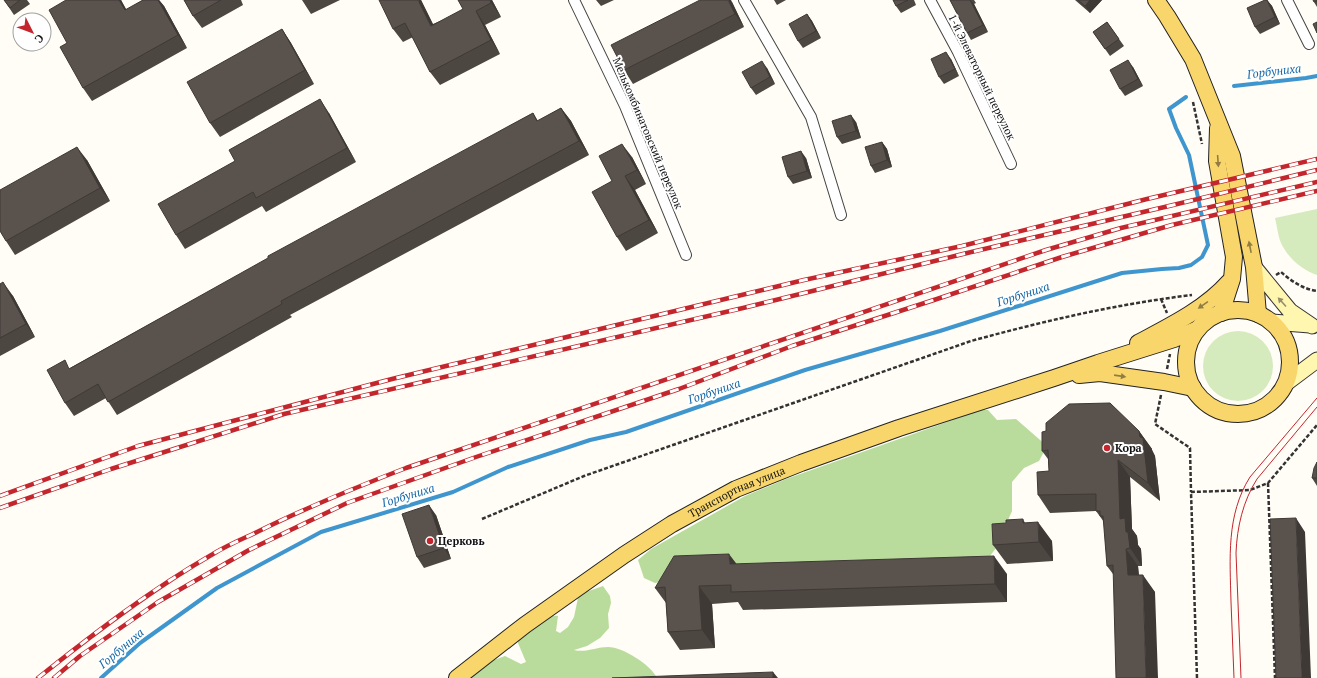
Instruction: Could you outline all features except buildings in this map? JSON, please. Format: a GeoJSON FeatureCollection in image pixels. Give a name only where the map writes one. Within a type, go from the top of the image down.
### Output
{"type":"FeatureCollection","features":[{"type":"Feature","properties":{"kind":"main road"},"geometry":{"type":"LineString","coordinates":[[1156,0],[1193,59],[1232,156],[1254,267],[1258,314]]}},
{"type":"Feature","properties":{"kind":"main road"},"geometry":{"type":"LineString","coordinates":[[1218,122],[1217,161],[1234,257],[1232,279],[1221,313]]}},
{"type":"Feature","properties":{"kind":"main road"},"geometry":{"type":"LineString","coordinates":[[1254,267],[1290,311],[1315,325]]}},
{"type":"Feature","properties":{"kind":"main road"},"geometry":{"type":"LineString","coordinates":[[1098,363],[1140,342],[1196,310],[1216,296],[1232,279]]}},
{"type":"Feature","properties":{"kind":"main road"},"geometry":{"type":"LineString","coordinates":[[1054,378],[1174,339],[1196,330],[1207,320],[1221,313],[1233,310],[1246,310],[1258,314],[1272,322],[1283,335],[1289,351],[1290,368],[1285,384],[1279,395],[1270,404],[1259,410],[1243,414],[1227,413],[1212,408],[1200,398],[1193,388],[1187,374],[1186,359],[1189,344],[1196,330]]}},
{"type":"Feature","properties":{"kind":"main road"},"geometry":{"type":"LineString","coordinates":[[1272,322],[1315,325]]}},
{"type":"Feature","properties":{"kind":"main road"},"geometry":{"type":"LineString","coordinates":[[1285,384],[1317,360]]}},
{"type":"Feature","properties":{"kind":"main road"},"geometry":{"type":"LineString","coordinates":[[1054,378],[1100,373],[1164,382],[1193,388]]}},
{"type":"Feature","properties":{"kind":"main road","name":"Транспортная улица"},"geometry":{"type":"LineString","coordinates":[[457,678],[525,625],[624,555],[672,524],[736,489],[801,463],[899,428],[1054,378]]}},
{"type":"Feature","properties":{"kind":"street","name":"Мелькомбинатовский переулок"},"geometry":{"type":"LineString","coordinates":[[574,0],[626,106],[686,255]]}},
{"type":"Feature","properties":{"kind":"street"},"geometry":{"type":"LineString","coordinates":[[744,0],[811,117],[842,215]]}},
{"type":"Feature","properties":{"kind":"street","name":"1-й Элеваторный переулок"},"geometry":{"type":"LineString","coordinates":[[930,0],[958,52],[1011,164]]}},
{"type":"Feature","properties":{"kind":"street"},"geometry":{"type":"LineString","coordinates":[[1287,0],[1309,44]]}},
{"type":"Feature","properties":{"kind":"path"},"geometry":{"type":"LineString","coordinates":[[1193,98],[1202,144]]}},
{"type":"Feature","properties":{"kind":"path"},"geometry":{"type":"LineString","coordinates":[[482,519],[584,476],[971,341],[1040,323],[1152,300],[1199,294]]}},
{"type":"Feature","properties":{"kind":"path"},"geometry":{"type":"LineString","coordinates":[[1197,678],[1191,492],[1250,490],[1268,483],[1317,425]]}},
{"type":"Feature","properties":{"kind":"path"},"geometry":{"type":"LineString","coordinates":[[1268,483],[1275,678]]}},
{"type":"Feature","properties":{"kind":"green space"},"geometry":{"type":"Polygon","coordinates":[[[1317,209],[1317,275],[1301,267],[1287,254],[1280,240],[1275,218],[1317,209]]]}},
{"type":"Feature","properties":{"kind":"green space"},"geometry":{"type":"Polygon","coordinates":[[[1231,331],[1245,331],[1258,337],[1267,346],[1271,352],[1273,366],[1271,380],[1263,391],[1252,399],[1245,401],[1231,401],[1224,399],[1213,391],[1205,380],[1203,373],[1203,359],[1205,352],[1213,341],[1224,333],[1231,331]]]}},
{"type":"Feature","properties":{"kind":"green space"},"geometry":{"type":"Polygon","coordinates":[[[981,410],[988,410],[997,420],[1016,419],[1047,446],[1039,461],[1024,468],[1012,482],[1012,511],[1008,520],[995,530],[993,543],[996,548],[990,556],[974,565],[746,566],[739,563],[690,566],[670,580],[655,583],[644,578],[638,560],[651,549],[745,496],[786,479],[981,410]]]}},
{"type":"Feature","properties":{"kind":"green space"},"geometry":{"type":"Polygon","coordinates":[[[603,586],[610,596],[611,603],[608,614],[609,628],[600,638],[587,646],[574,650],[583,651],[608,647],[621,650],[643,662],[657,678],[467,678],[494,660],[505,656],[521,664],[526,662],[518,643],[518,638],[537,623],[547,617],[553,616],[558,616],[556,631],[560,633],[568,627],[574,617],[578,598],[583,593],[603,586]]]}},
{"type":"Feature","properties":{"kind":"waterway","name":"Горбуниха"},"geometry":{"type":"LineString","coordinates":[[1234,86],[1317,76]]}},
{"type":"Feature","properties":{"kind":"waterway","name":"Горбуниха"},"geometry":{"type":"LineString","coordinates":[[101,678],[140,643],[217,588],[321,532],[453,492],[508,467],[590,440],[626,432],[805,370],[940,331],[1122,273],[1179,268],[1191,265],[1202,257],[1208,245],[1189,155],[1169,109],[1186,97]]}},
{"type":"Feature","properties":{"kind":"tram line"},"geometry":{"type":"LineString","coordinates":[[1234,678],[1230,554],[1233,522],[1237,507],[1242,492],[1250,477],[1317,398]]}},
{"type":"Feature","properties":{"kind":"tram line"},"geometry":{"type":"LineString","coordinates":[[1241,678],[1236,553],[1244,505],[1257,479],[1317,407]]}},
{"type":"Feature","properties":{"kind":"railway"},"geometry":{"type":"LineString","coordinates":[[0,496],[138,446],[392,379],[804,280],[962,246],[1147,199],[1317,159]]}},
{"type":"Feature","properties":{"kind":"railway"},"geometry":{"type":"LineString","coordinates":[[0,508],[111,469],[284,414],[743,308],[1317,170]]}},
{"type":"Feature","properties":{"kind":"railway"},"geometry":{"type":"LineString","coordinates":[[38,678],[145,597],[218,551],[310,507],[406,468],[1046,250],[1121,228],[1317,182]]}},
{"type":"Feature","properties":{"kind":"railway"},"geometry":{"type":"LineString","coordinates":[[54,678],[80,656],[158,602],[249,550],[347,503],[476,457],[679,389],[792,346],[1062,257],[1172,225],[1317,191]]}},
{"type":"Feature","properties":{"kind":"place","name":"Кора"},"geometry":{"type":"Point","coordinates":[1107,448]}},
{"type":"Feature","properties":{"kind":"place","name":"Церковь"},"geometry":{"type":"Point","coordinates":[430,541]}}]}
